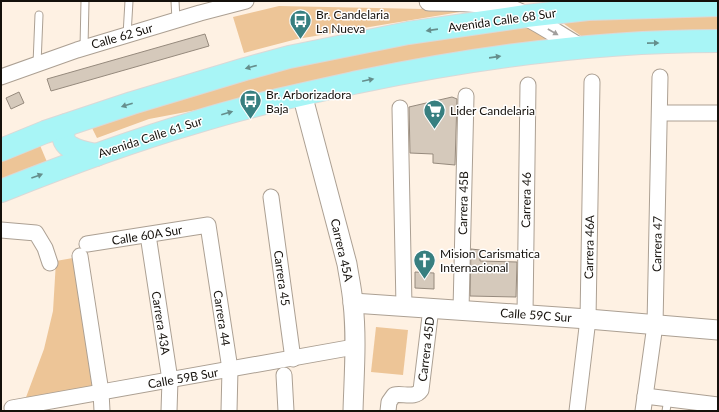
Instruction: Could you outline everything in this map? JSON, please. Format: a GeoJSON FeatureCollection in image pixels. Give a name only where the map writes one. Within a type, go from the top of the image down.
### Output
{"type":"FeatureCollection","features":[{"type":"Feature","properties":{"kind":"main road","name":"Avenida Calle 68 Sur"},"geometry":{"type":"LineString","coordinates":[[66,125],[204,81],[288,57],[408,33],[526,16],[588,5],[624,8],[718,5]]}},
{"type":"Feature","properties":{"kind":"main road"},"geometry":{"type":"LineString","coordinates":[[624,8],[630,16],[632,25],[631,35],[626,44]]}},
{"type":"Feature","properties":{"kind":"main road"},"geometry":{"type":"LineString","coordinates":[[302,94],[435,67],[499,57],[626,44],[718,41]]}},
{"type":"Feature","properties":{"kind":"main road","name":"Avenida Calle 61 Sur"},"geometry":{"type":"LineString","coordinates":[[1,191],[96,155],[192,123],[302,94]]}},
{"type":"Feature","properties":{"kind":"main road"},"geometry":{"type":"LineString","coordinates":[[1,150],[66,125]]}},
{"type":"Feature","properties":{"kind":"main road"},"geometry":{"type":"LineString","coordinates":[[66,125],[63,136],[66,144],[82,153],[96,155]]}},
{"type":"Feature","properties":{"kind":"street","name":"Calle 62 Sur"},"geometry":{"type":"LineString","coordinates":[[1,77],[84,48],[176,20],[246,1]]}},
{"type":"Feature","properties":{"kind":"street"},"geometry":{"type":"LineString","coordinates":[[429,1],[462,1],[504,7],[526,16],[580,48]]}},
{"type":"Feature","properties":{"kind":"street","name":"Carrera 47"},"geometry":{"type":"LineString","coordinates":[[643,411],[655,325],[660,77]]}},
{"type":"Feature","properties":{"kind":"street","name":"Carrera 46A"},"geometry":{"type":"LineString","coordinates":[[578,411],[588,319],[592,82]]}},
{"type":"Feature","properties":{"kind":"street","name":"Carrera 46"},"geometry":{"type":"LineString","coordinates":[[525,314],[528,85]]}},
{"type":"Feature","properties":{"kind":"street","name":"Carrera 45A"},"geometry":{"type":"LineString","coordinates":[[302,94],[347,264],[353,303],[353,411]]}},
{"type":"Feature","properties":{"kind":"street","name":"Carrera 45B"},"geometry":{"type":"LineString","coordinates":[[461,310],[466,96]]}},
{"type":"Feature","properties":{"kind":"street"},"geometry":{"type":"LineString","coordinates":[[400,108],[404,306]]}},
{"type":"Feature","properties":{"kind":"street"},"geometry":{"type":"LineString","coordinates":[[660,113],[718,113]]}},
{"type":"Feature","properties":{"kind":"street","name":"Carrera 45"},"geometry":{"type":"LineString","coordinates":[[271,197],[293,358]]}},
{"type":"Feature","properties":{"kind":"street","name":"Calle 60A Sur"},"geometry":{"type":"LineString","coordinates":[[101,392],[83,250],[148,234],[208,225]]}},
{"type":"Feature","properties":{"kind":"street","name":"Carrera 44"},"geometry":{"type":"LineString","coordinates":[[208,225],[230,370],[229,411]]}},
{"type":"Feature","properties":{"kind":"street"},"geometry":{"type":"LineString","coordinates":[[1,230],[36,233],[45,248],[50,263]]}},
{"type":"Feature","properties":{"kind":"street","name":"Carrera 43A"},"geometry":{"type":"LineString","coordinates":[[148,234],[170,380],[169,411]]}},
{"type":"Feature","properties":{"kind":"street","name":"Calle 59C Sur"},"geometry":{"type":"LineString","coordinates":[[353,303],[525,314],[718,330]]}},
{"type":"Feature","properties":{"kind":"street","name":"Carrera 45D"},"geometry":{"type":"LineString","coordinates":[[388,411],[389,402],[394,395],[415,395],[421,390],[431,308]]}},
{"type":"Feature","properties":{"kind":"street","name":"Calle 59B Sur"},"geometry":{"type":"LineString","coordinates":[[12,408],[37,407],[101,392],[354,347]]}},
{"type":"Feature","properties":{"kind":"street"},"geometry":{"type":"LineString","coordinates":[[284,375],[286,411]]}},
{"type":"Feature","properties":{"kind":"street"},"geometry":{"type":"LineString","coordinates":[[101,392],[102,411]]}},
{"type":"Feature","properties":{"kind":"street"},"geometry":{"type":"LineString","coordinates":[[645,396],[667,405],[718,405]]}},
{"type":"Feature","properties":{"kind":"lane"},"geometry":{"type":"LineString","coordinates":[[84,48],[85,1]]}},
{"type":"Feature","properties":{"kind":"lane"},"geometry":{"type":"LineString","coordinates":[[127,35],[128,1]]}},
{"type":"Feature","properties":{"kind":"lane"},"geometry":{"type":"LineString","coordinates":[[175,1],[176,20]]}},
{"type":"Feature","properties":{"kind":"lane"},"geometry":{"type":"LineString","coordinates":[[37,64],[39,15]]}},
{"type":"Feature","properties":{"kind":"shaded area"},"geometry":{"type":"Polygon","coordinates":[[[279,6],[472,10],[297,39],[244,53],[233,17],[279,6]]]}},
{"type":"Feature","properties":{"kind":"shaded area"},"geometry":{"type":"Polygon","coordinates":[[[718,13],[718,32],[584,38],[560,21],[718,13]]]}},
{"type":"Feature","properties":{"kind":"shaded area"},"geometry":{"type":"Polygon","coordinates":[[[524,25],[551,40],[487,48],[401,62],[207,108],[149,119],[97,138],[91,126],[291,66],[412,42],[524,25]]]}},
{"type":"Feature","properties":{"kind":"shaded area"},"geometry":{"type":"Polygon","coordinates":[[[39,143],[47,162],[1,179],[1,158],[39,143]]]}},
{"type":"Feature","properties":{"kind":"shaded area"},"geometry":{"type":"Polygon","coordinates":[[[84,256],[105,384],[25,400],[44,349],[53,311],[56,261],[84,256]]]}},
{"type":"Feature","properties":{"kind":"shaded area"},"geometry":{"type":"Polygon","coordinates":[[[376,327],[408,330],[403,375],[371,372],[376,327]]]}},
{"type":"Feature","properties":{"kind":"building"},"geometry":{"type":"Polygon","coordinates":[[[205,34],[209,46],[51,91],[47,79],[205,34]]]}},
{"type":"Feature","properties":{"kind":"building"},"geometry":{"type":"Polygon","coordinates":[[[19,92],[24,103],[11,109],[6,98],[19,92]]]}},
{"type":"Feature","properties":{"kind":"building","name":"Lider Candelaria"},"geometry":{"type":"Polygon","coordinates":[[[452,97],[457,99],[455,165],[433,163],[433,154],[410,153],[409,107],[452,97]]]}},
{"type":"Feature","properties":{"kind":"building"},"geometry":{"type":"Polygon","coordinates":[[[471,249],[480,250],[480,261],[517,262],[516,297],[470,296],[471,249]]]}},
{"type":"Feature","properties":{"kind":"building","name":"Mision Carismatica Internacional"},"geometry":{"type":"Polygon","coordinates":[[[415,272],[434,273],[434,289],[415,288],[415,272]]]}},
{"type":"Feature","properties":{"kind":"place","name":"Br. Candelaria La Nueva"},"geometry":{"type":"Point","coordinates":[301,40]}},
{"type":"Feature","properties":{"kind":"place","name":"Br. Arborizadora Baja"},"geometry":{"type":"Point","coordinates":[250,120]}},
{"type":"Feature","properties":{"kind":"place","name":"Lider Candelaria"},"geometry":{"type":"Point","coordinates":[434,130]}},
{"type":"Feature","properties":{"kind":"place","name":"Mision Carismatica Internacional"},"geometry":{"type":"Point","coordinates":[425,280]}}]}
